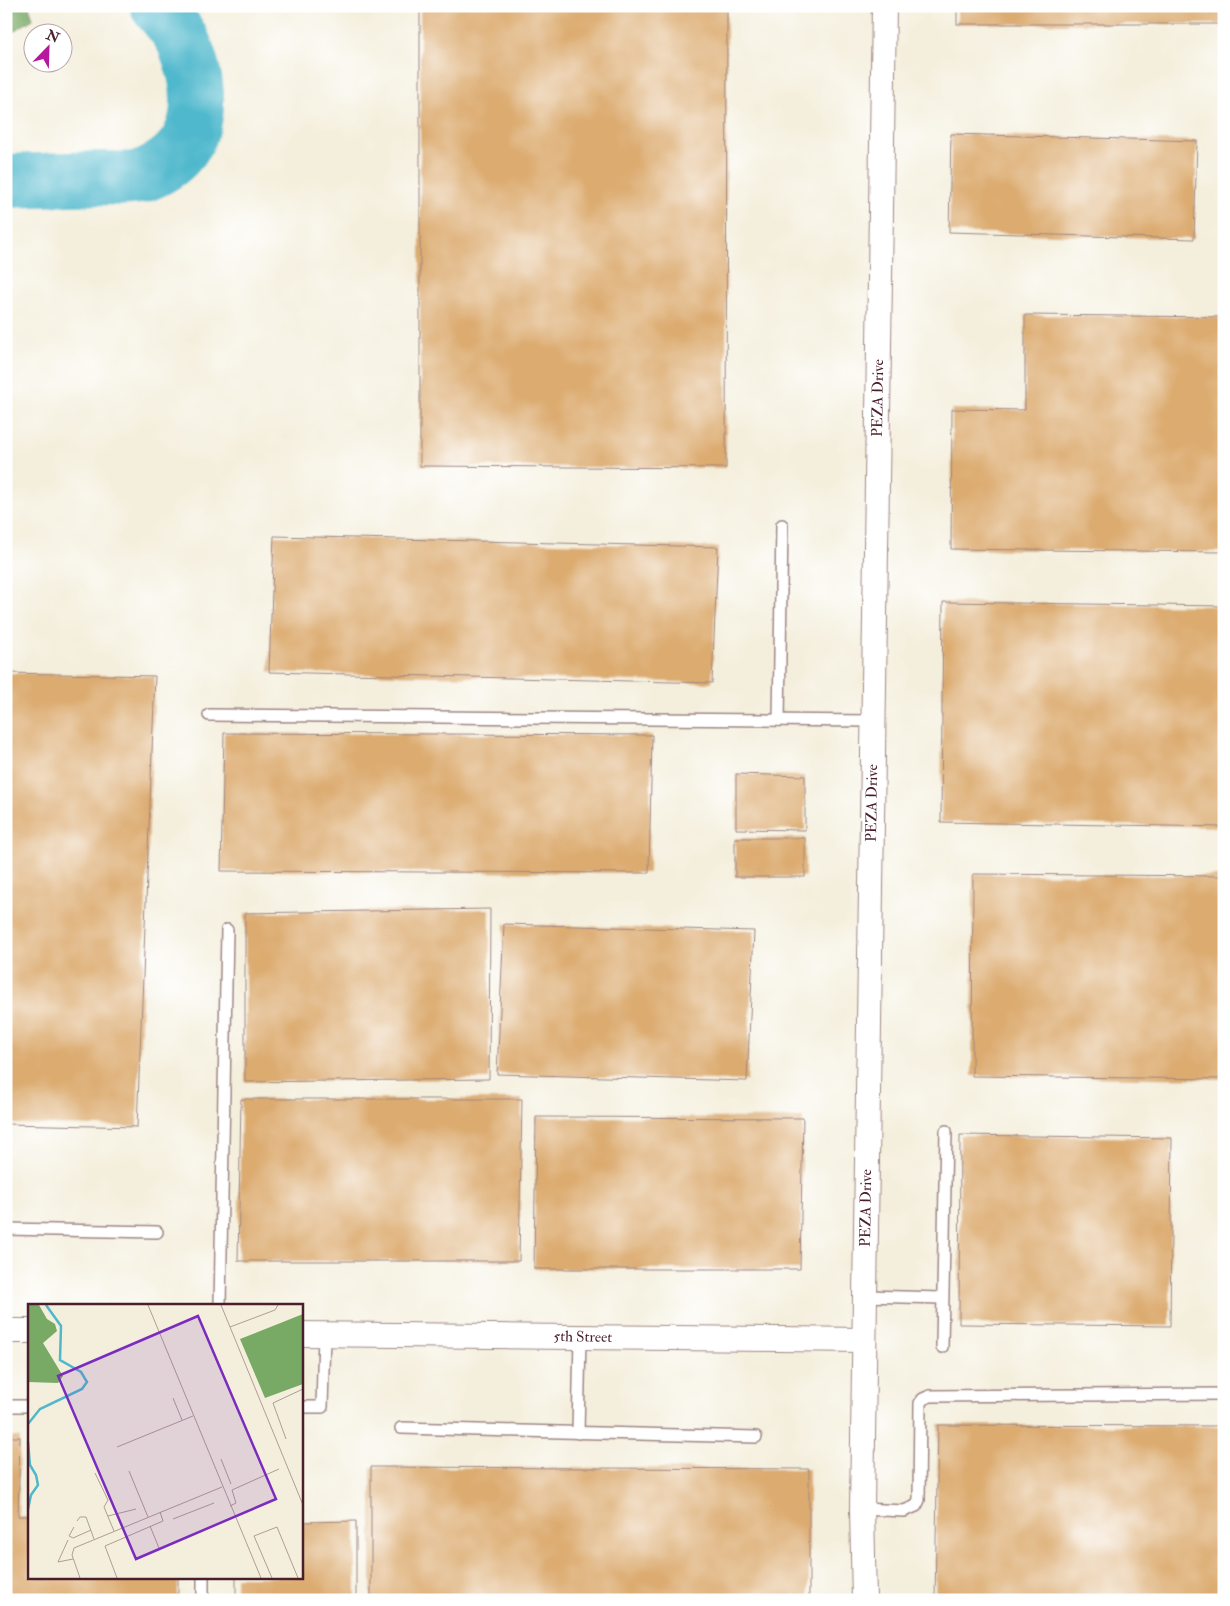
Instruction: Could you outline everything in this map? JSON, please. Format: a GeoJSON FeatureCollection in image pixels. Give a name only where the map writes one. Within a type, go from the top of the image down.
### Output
{"type":"FeatureCollection","features":[{"type":"Feature","properties":{"kind":"street","name":"PEZA Drive"},"geometry":{"type":"LineString","coordinates":[[864,1600],[862,1509],[864,1340],[884,6]]}},
{"type":"Feature","properties":{"kind":"street"},"geometry":{"type":"LineString","coordinates":[[6,1331],[28,1331]]}},
{"type":"Feature","properties":{"kind":"street","name":"5th Street"},"geometry":{"type":"LineString","coordinates":[[312,1334],[864,1340]]}},
{"type":"Feature","properties":{"kind":"lane"},"geometry":{"type":"LineString","coordinates":[[778,720],[782,525]]}},
{"type":"Feature","properties":{"kind":"lane"},"geometry":{"type":"LineString","coordinates":[[209,715],[874,721]]}},
{"type":"Feature","properties":{"kind":"lane"},"geometry":{"type":"LineString","coordinates":[[220,1304],[227,930]]}},
{"type":"Feature","properties":{"kind":"lane"},"geometry":{"type":"LineString","coordinates":[[942,1347],[946,1132]]}},
{"type":"Feature","properties":{"kind":"lane"},"geometry":{"type":"LineString","coordinates":[[6,1229],[157,1232]]}},
{"type":"Feature","properties":{"kind":"lane"},"geometry":{"type":"LineString","coordinates":[[865,1296],[942,1298]]}},
{"type":"Feature","properties":{"kind":"lane"},"geometry":{"type":"LineString","coordinates":[[302,1407],[322,1407],[312,1334]]}},
{"type":"Feature","properties":{"kind":"lane"},"geometry":{"type":"LineString","coordinates":[[578,1433],[580,1337]]}},
{"type":"Feature","properties":{"kind":"lane"},"geometry":{"type":"LineString","coordinates":[[862,1509],[904,1511],[916,1506],[918,1500],[920,1403],[923,1399],[930,1396],[1224,1394]]}},
{"type":"Feature","properties":{"kind":"lane"},"geometry":{"type":"LineString","coordinates":[[6,1406],[28,1406]]}},
{"type":"Feature","properties":{"kind":"lane"},"geometry":{"type":"LineString","coordinates":[[401,1428],[756,1437]]}},
{"type":"Feature","properties":{"kind":"lane"},"geometry":{"type":"LineString","coordinates":[[203,1578],[203,1598]]}},
{"type":"Feature","properties":{"kind":"green space"},"geometry":{"type":"Polygon","coordinates":[[[6,6],[29,6],[33,19],[28,22],[22,22],[22,26],[6,36],[6,6]]]}},
{"type":"Feature","properties":{"kind":"building"},"geometry":{"type":"Polygon","coordinates":[[[420,6],[727,6],[726,468],[420,466],[420,6]]]}},
{"type":"Feature","properties":{"kind":"building"},"geometry":{"type":"Polygon","coordinates":[[[957,6],[1224,6],[1224,24],[957,24],[957,6]]]}},
{"type":"Feature","properties":{"kind":"building"},"geometry":{"type":"Polygon","coordinates":[[[951,134],[1197,141],[1194,239],[949,232],[951,134]]]}},
{"type":"Feature","properties":{"kind":"building"},"geometry":{"type":"Polygon","coordinates":[[[1025,315],[1224,317],[1224,552],[951,549],[952,409],[1025,410],[1025,315]]]}},
{"type":"Feature","properties":{"kind":"building"},"geometry":{"type":"Polygon","coordinates":[[[274,536],[718,547],[712,683],[269,672],[274,536]]]}},
{"type":"Feature","properties":{"kind":"building"},"geometry":{"type":"Polygon","coordinates":[[[943,602],[1224,606],[1224,827],[941,822],[943,602]]]}},
{"type":"Feature","properties":{"kind":"building"},"geometry":{"type":"Polygon","coordinates":[[[6,673],[155,676],[137,1127],[6,1124],[6,673]]]}},
{"type":"Feature","properties":{"kind":"building"},"geometry":{"type":"Polygon","coordinates":[[[224,733],[652,735],[649,873],[221,871],[224,733]]]}},
{"type":"Feature","properties":{"kind":"building"},"geometry":{"type":"Polygon","coordinates":[[[736,774],[805,776],[805,830],[736,829],[736,774]]]}},
{"type":"Feature","properties":{"kind":"building"},"geometry":{"type":"Polygon","coordinates":[[[735,838],[805,838],[805,877],[735,877],[735,838]]]}},
{"type":"Feature","properties":{"kind":"building"},"geometry":{"type":"Polygon","coordinates":[[[973,874],[1224,876],[1224,1079],[972,1076],[973,874]]]}},
{"type":"Feature","properties":{"kind":"building"},"geometry":{"type":"Polygon","coordinates":[[[490,909],[489,1079],[245,1082],[245,913],[490,909]]]}},
{"type":"Feature","properties":{"kind":"building"},"geometry":{"type":"Polygon","coordinates":[[[504,924],[754,931],[747,1081],[497,1074],[504,924]]]}},
{"type":"Feature","properties":{"kind":"building"},"geometry":{"type":"Polygon","coordinates":[[[241,1099],[522,1099],[519,1261],[238,1261],[241,1099]]]}},
{"type":"Feature","properties":{"kind":"building"},"geometry":{"type":"Polygon","coordinates":[[[536,1117],[803,1118],[800,1269],[534,1269],[536,1117]]]}},
{"type":"Feature","properties":{"kind":"building"},"geometry":{"type":"Polygon","coordinates":[[[960,1135],[1172,1138],[1170,1326],[959,1324],[960,1135]]]}},
{"type":"Feature","properties":{"kind":"building"},"geometry":{"type":"Polygon","coordinates":[[[938,1425],[1224,1426],[1224,1600],[935,1600],[938,1425]]]}},
{"type":"Feature","properties":{"kind":"building"},"geometry":{"type":"Polygon","coordinates":[[[6,1437],[20,1437],[18,1516],[28,1516],[28,1578],[178,1578],[178,1600],[6,1600],[6,1437]]]}},
{"type":"Feature","properties":{"kind":"building"},"geometry":{"type":"Polygon","coordinates":[[[371,1467],[809,1469],[809,1600],[371,1600],[371,1467]]]}},
{"type":"Feature","properties":{"kind":"building"},"geometry":{"type":"Polygon","coordinates":[[[356,1521],[356,1600],[236,1600],[236,1578],[302,1578],[302,1522],[356,1521]]]}},
{"type":"Feature","properties":{"kind":"waterway"},"geometry":{"type":"LineString","coordinates":[[6,181],[135,178],[161,167],[177,155],[188,140],[194,123],[197,104],[196,84],[184,43],[175,28],[157,6]]}}]}
